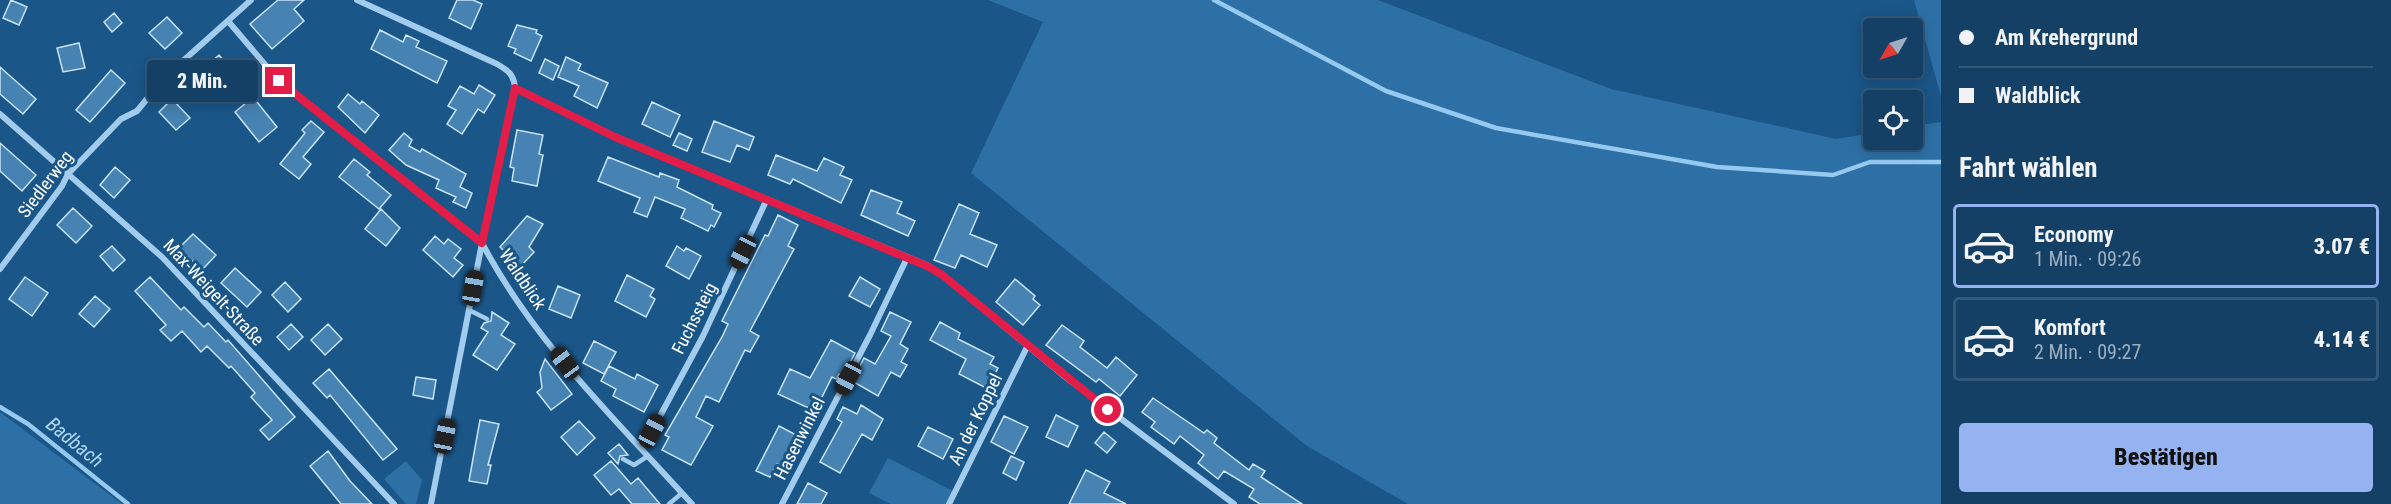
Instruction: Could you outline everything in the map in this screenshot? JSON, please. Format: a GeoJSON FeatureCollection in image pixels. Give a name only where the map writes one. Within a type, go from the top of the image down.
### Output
{"type":"FeatureCollection","features":[{"type":"Feature","properties":{"kind":"street","name":"Siedlerweg"},"geometry":{"type":"LineString","coordinates":[[0,269],[62,186],[68,174],[122,119],[137,111],[165,77],[250,0]]}},
{"type":"Feature","properties":{"kind":"street"},"geometry":{"type":"LineString","coordinates":[[357,0],[497,64],[509,71],[515,88],[431,504]]}},
{"type":"Feature","properties":{"kind":"street","name":"Waldblick"},"geometry":{"type":"LineString","coordinates":[[228,21],[279,81],[482,243],[499,276],[565,363],[692,504]]}},
{"type":"Feature","properties":{"kind":"street"},"geometry":{"type":"LineString","coordinates":[[515,88],[615,137],[941,274],[1027,347],[1218,495],[1234,504]]}},
{"type":"Feature","properties":{"kind":"street","name":"Max-Weigelt-Straße"},"geometry":{"type":"LineString","coordinates":[[0,114],[162,257],[394,504]]}},
{"type":"Feature","properties":{"kind":"street","name":"Fuchssteig"},"geometry":{"type":"LineString","coordinates":[[639,445],[652,431],[703,336],[767,199]]}},
{"type":"Feature","properties":{"kind":"street","name":"Hasenwinkel"},"geometry":{"type":"LineString","coordinates":[[782,504],[870,335],[907,258]]}},
{"type":"Feature","properties":{"kind":"street","name":"An der Koppel"},"geometry":{"type":"LineString","coordinates":[[949,504],[1027,347]]}},
{"type":"Feature","properties":{"kind":"lane"},"geometry":{"type":"LineString","coordinates":[[469,310],[487,319]]}},
{"type":"Feature","properties":{"kind":"lane"},"geometry":{"type":"LineString","coordinates":[[623,459],[634,465],[648,456]]}},
{"type":"Feature","properties":{"kind":"lane"},"geometry":{"type":"LineString","coordinates":[[669,504],[682,493]]}},
{"type":"Feature","properties":{"kind":"shaded area"},"geometry":{"type":"Polygon","coordinates":[[[988,0],[1378,0],[1611,89],[1836,139],[1863,135],[1863,150],[1923,150],[1923,125],[1941,122],[1941,504],[1408,504],[1307,446],[971,173],[1043,22],[988,0]]]}},
{"type":"Feature","properties":{"kind":"shaded area"},"geometry":{"type":"Polygon","coordinates":[[[1914,0],[1941,0],[1941,96],[1923,32],[1923,18],[1919,18],[1914,0]]]}},
{"type":"Feature","properties":{"kind":"shaded area"},"geometry":{"type":"Polygon","coordinates":[[[0,412],[122,504],[0,504],[0,412]]]}},
{"type":"Feature","properties":{"kind":"shaded area"},"geometry":{"type":"Polygon","coordinates":[[[888,458],[955,492],[949,504],[891,504],[869,493],[888,458]]]}},
{"type":"Feature","properties":{"kind":"shaded area"},"geometry":{"type":"Polygon","coordinates":[[[406,461],[422,480],[416,504],[406,504],[384,479],[406,461]]]}},
{"type":"Feature","properties":{"kind":"building"},"geometry":{"type":"Polygon","coordinates":[[[11,0],[27,7],[19,25],[3,18],[11,0]]]}},
{"type":"Feature","properties":{"kind":"building"},"geometry":{"type":"Polygon","coordinates":[[[278,0],[304,0],[294,9],[304,21],[272,49],[250,24],[278,0]]]}},
{"type":"Feature","properties":{"kind":"building"},"geometry":{"type":"Polygon","coordinates":[[[457,0],[473,0],[482,4],[471,29],[449,18],[457,0]]]}},
{"type":"Feature","properties":{"kind":"building"},"geometry":{"type":"Polygon","coordinates":[[[114,13],[122,23],[112,32],[104,22],[114,13]]]}},
{"type":"Feature","properties":{"kind":"building"},"geometry":{"type":"Polygon","coordinates":[[[167,17],[182,33],[165,49],[149,33],[167,17]]]}},
{"type":"Feature","properties":{"kind":"building"},"geometry":{"type":"Polygon","coordinates":[[[517,25],[537,30],[536,33],[542,36],[531,61],[514,53],[516,49],[508,46],[517,25]]]}},
{"type":"Feature","properties":{"kind":"building"},"geometry":{"type":"Polygon","coordinates":[[[380,30],[403,42],[406,35],[419,41],[416,47],[447,61],[437,83],[371,49],[380,30]]]}},
{"type":"Feature","properties":{"kind":"building"},"geometry":{"type":"Polygon","coordinates":[[[79,43],[85,68],[63,72],[57,48],[79,43]]]}},
{"type":"Feature","properties":{"kind":"building"},"geometry":{"type":"Polygon","coordinates":[[[219,55],[228,66],[222,72],[228,78],[207,98],[190,80],[219,55]]]}},
{"type":"Feature","properties":{"kind":"building"},"geometry":{"type":"Polygon","coordinates":[[[566,57],[581,64],[578,70],[608,83],[597,108],[574,96],[579,86],[558,77],[566,57]]]}},
{"type":"Feature","properties":{"kind":"building"},"geometry":{"type":"Polygon","coordinates":[[[545,59],[559,66],[553,80],[539,73],[545,59]]]}},
{"type":"Feature","properties":{"kind":"building"},"geometry":{"type":"Polygon","coordinates":[[[0,67],[36,99],[23,114],[0,94],[0,67]]]}},
{"type":"Feature","properties":{"kind":"building"},"geometry":{"type":"Polygon","coordinates":[[[111,70],[125,83],[90,122],[76,110],[111,70]]]}},
{"type":"Feature","properties":{"kind":"building"},"geometry":{"type":"Polygon","coordinates":[[[479,85],[495,95],[484,113],[478,109],[462,134],[447,124],[456,110],[448,106],[460,86],[474,94],[479,85]]]}},
{"type":"Feature","properties":{"kind":"building"},"geometry":{"type":"Polygon","coordinates":[[[348,94],[360,104],[362,101],[379,115],[365,133],[338,107],[348,94]]]}},
{"type":"Feature","properties":{"kind":"building"},"geometry":{"type":"Polygon","coordinates":[[[253,97],[277,127],[259,142],[235,112],[253,97]]]}},
{"type":"Feature","properties":{"kind":"building"},"geometry":{"type":"Polygon","coordinates":[[[172,99],[190,118],[176,130],[159,112],[172,99]]]}},
{"type":"Feature","properties":{"kind":"building"},"geometry":{"type":"Polygon","coordinates":[[[652,102],[680,115],[670,137],[642,124],[652,102]]]}},
{"type":"Feature","properties":{"kind":"building"},"geometry":{"type":"Polygon","coordinates":[[[311,121],[324,132],[303,157],[311,164],[299,179],[280,164],[305,133],[302,130],[311,121]]]}},
{"type":"Feature","properties":{"kind":"building"},"geometry":{"type":"Polygon","coordinates":[[[714,121],[754,137],[749,150],[737,145],[730,162],[702,152],[714,121]]]}},
{"type":"Feature","properties":{"kind":"building"},"geometry":{"type":"Polygon","coordinates":[[[517,130],[543,135],[539,154],[543,155],[537,186],[512,181],[514,168],[510,167],[517,130]]]}},
{"type":"Feature","properties":{"kind":"building"},"geometry":{"type":"Polygon","coordinates":[[[404,133],[412,140],[409,146],[420,152],[422,149],[466,174],[460,187],[472,193],[466,208],[453,202],[456,197],[436,188],[439,180],[406,165],[389,150],[404,133]]]}},
{"type":"Feature","properties":{"kind":"building"},"geometry":{"type":"Polygon","coordinates":[[[679,133],[692,139],[687,151],[673,145],[679,133]]]}},
{"type":"Feature","properties":{"kind":"building"},"geometry":{"type":"Polygon","coordinates":[[[0,143],[36,175],[22,191],[0,171],[0,143]]]}},
{"type":"Feature","properties":{"kind":"building"},"geometry":{"type":"Polygon","coordinates":[[[776,155],[817,171],[824,158],[844,167],[840,175],[852,180],[841,203],[793,179],[790,184],[768,175],[776,155]]]}},
{"type":"Feature","properties":{"kind":"building"},"geometry":{"type":"Polygon","coordinates":[[[608,157],[659,177],[660,173],[679,180],[677,187],[713,205],[712,209],[721,213],[714,227],[711,225],[708,231],[681,218],[685,209],[655,197],[647,217],[634,212],[640,198],[598,181],[608,157]]]}},
{"type":"Feature","properties":{"kind":"building"},"geometry":{"type":"Polygon","coordinates":[[[354,159],[370,172],[367,175],[391,195],[379,209],[339,177],[354,159]]]}},
{"type":"Feature","properties":{"kind":"building"},"geometry":{"type":"Polygon","coordinates":[[[115,167],[130,180],[114,198],[100,185],[115,167]]]}},
{"type":"Feature","properties":{"kind":"building"},"geometry":{"type":"Polygon","coordinates":[[[871,190],[902,202],[897,213],[915,221],[908,236],[861,215],[871,190]]]}},
{"type":"Feature","properties":{"kind":"building"},"geometry":{"type":"Polygon","coordinates":[[[959,204],[979,213],[970,234],[997,245],[987,267],[961,255],[955,268],[934,260],[959,204]]]}},
{"type":"Feature","properties":{"kind":"building"},"geometry":{"type":"Polygon","coordinates":[[[73,208],[92,226],[76,243],[57,225],[73,208]]]}},
{"type":"Feature","properties":{"kind":"building"},"geometry":{"type":"Polygon","coordinates":[[[381,209],[400,228],[386,246],[365,229],[381,209]]]}},
{"type":"Feature","properties":{"kind":"building"},"geometry":{"type":"Polygon","coordinates":[[[778,215],[798,225],[788,246],[794,249],[750,331],[759,336],[750,352],[745,350],[719,402],[706,396],[696,417],[713,426],[691,465],[662,450],[669,437],[665,435],[722,337],[728,324],[722,321],[765,235],[768,236],[778,215]]]}},
{"type":"Feature","properties":{"kind":"building"},"geometry":{"type":"Polygon","coordinates":[[[527,216],[543,224],[529,247],[534,252],[520,267],[500,247],[527,216]]]}},
{"type":"Feature","properties":{"kind":"building"},"geometry":{"type":"Polygon","coordinates":[[[193,234],[216,255],[202,270],[179,248],[193,234]]]}},
{"type":"Feature","properties":{"kind":"building"},"geometry":{"type":"Polygon","coordinates":[[[435,236],[444,244],[448,239],[461,249],[454,258],[463,265],[453,277],[423,250],[435,236]]]}},
{"type":"Feature","properties":{"kind":"building"},"geometry":{"type":"Polygon","coordinates":[[[112,246],[125,260],[113,271],[100,256],[112,246]]]}},
{"type":"Feature","properties":{"kind":"building"},"geometry":{"type":"Polygon","coordinates":[[[677,246],[684,251],[686,248],[701,256],[689,279],[666,266],[677,246]]]}},
{"type":"Feature","properties":{"kind":"building"},"geometry":{"type":"Polygon","coordinates":[[[235,268],[261,292],[247,307],[221,283],[235,268]]]}},
{"type":"Feature","properties":{"kind":"building"},"geometry":{"type":"Polygon","coordinates":[[[627,275],[654,289],[650,296],[655,299],[646,317],[615,301],[627,275]]]}},
{"type":"Feature","properties":{"kind":"building"},"geometry":{"type":"Polygon","coordinates":[[[25,277],[48,293],[32,316],[9,299],[25,277]]]}},
{"type":"Feature","properties":{"kind":"building"},"geometry":{"type":"Polygon","coordinates":[[[150,277],[181,310],[184,307],[204,327],[208,323],[226,342],[228,340],[295,417],[269,440],[260,430],[272,420],[251,397],[255,393],[231,366],[229,368],[207,346],[201,352],[182,331],[171,341],[160,330],[166,325],[135,291],[150,277]]]}},
{"type":"Feature","properties":{"kind":"building"},"geometry":{"type":"Polygon","coordinates":[[[860,277],[880,289],[870,307],[849,296],[860,277]]]}},
{"type":"Feature","properties":{"kind":"building"},"geometry":{"type":"Polygon","coordinates":[[[1015,279],[1035,296],[1033,299],[1040,305],[1023,325],[996,302],[1015,279]]]}},
{"type":"Feature","properties":{"kind":"building"},"geometry":{"type":"Polygon","coordinates":[[[285,282],[301,299],[288,312],[272,295],[285,282]]]}},
{"type":"Feature","properties":{"kind":"building"},"geometry":{"type":"Polygon","coordinates":[[[558,286],[580,295],[571,318],[549,309],[558,286]]]}},
{"type":"Feature","properties":{"kind":"building"},"geometry":{"type":"Polygon","coordinates":[[[95,296],[110,309],[94,327],[79,314],[95,296]]]}},
{"type":"Feature","properties":{"kind":"building"},"geometry":{"type":"Polygon","coordinates":[[[492,312],[509,323],[501,335],[515,344],[497,370],[473,355],[488,332],[481,328],[484,323],[491,321],[492,312]]]}},
{"type":"Feature","properties":{"kind":"building"},"geometry":{"type":"Polygon","coordinates":[[[890,312],[911,322],[900,344],[908,349],[901,362],[907,365],[900,377],[891,372],[878,396],[852,381],[864,358],[875,364],[891,336],[881,331],[890,312]]]}},
{"type":"Feature","properties":{"kind":"building"},"geometry":{"type":"Polygon","coordinates":[[[940,322],[960,333],[958,339],[994,357],[990,364],[998,368],[988,389],[959,374],[966,359],[930,340],[940,322]]]}},
{"type":"Feature","properties":{"kind":"building"},"geometry":{"type":"Polygon","coordinates":[[[291,324],[303,337],[289,350],[277,337],[291,324]]]}},
{"type":"Feature","properties":{"kind":"building"},"geometry":{"type":"Polygon","coordinates":[[[328,324],[342,339],[325,355],[311,340],[328,324]]]}},
{"type":"Feature","properties":{"kind":"building"},"geometry":{"type":"Polygon","coordinates":[[[1062,325],[1084,341],[1080,347],[1107,368],[1116,357],[1137,375],[1120,396],[1099,379],[1096,382],[1046,345],[1062,325]]]}},
{"type":"Feature","properties":{"kind":"building"},"geometry":{"type":"Polygon","coordinates":[[[831,340],[855,353],[843,376],[839,374],[836,379],[832,377],[815,411],[778,394],[790,369],[810,378],[831,340]]]}},
{"type":"Feature","properties":{"kind":"building"},"geometry":{"type":"Polygon","coordinates":[[[594,341],[616,352],[604,374],[583,363],[594,341]]]}},
{"type":"Feature","properties":{"kind":"building"},"geometry":{"type":"Polygon","coordinates":[[[545,359],[572,394],[551,410],[537,392],[542,388],[540,372],[545,359]]]}},
{"type":"Feature","properties":{"kind":"building"},"geometry":{"type":"Polygon","coordinates":[[[609,366],[635,379],[637,374],[658,385],[644,412],[613,396],[616,389],[601,381],[609,366]]]}},
{"type":"Feature","properties":{"kind":"building"},"geometry":{"type":"Polygon","coordinates":[[[329,369],[397,449],[383,460],[330,395],[327,398],[313,383],[329,369]]]}},
{"type":"Feature","properties":{"kind":"building"},"geometry":{"type":"Polygon","coordinates":[[[416,377],[436,380],[433,399],[413,395],[416,377]]]}},
{"type":"Feature","properties":{"kind":"building"},"geometry":{"type":"Polygon","coordinates":[[[1153,398],[1204,433],[1207,430],[1217,438],[1214,443],[1249,470],[1253,464],[1265,471],[1261,477],[1302,504],[1260,504],[1249,497],[1254,489],[1224,471],[1218,479],[1198,463],[1204,455],[1180,436],[1174,444],[1151,427],[1155,422],[1142,412],[1153,398]]]}},
{"type":"Feature","properties":{"kind":"building"},"geometry":{"type":"Polygon","coordinates":[[[861,405],[883,419],[872,440],[862,434],[840,473],[820,462],[842,422],[837,419],[843,407],[857,414],[861,405]]]}},
{"type":"Feature","properties":{"kind":"building"},"geometry":{"type":"Polygon","coordinates":[[[1056,415],[1078,426],[1068,447],[1046,437],[1056,415]]]}},
{"type":"Feature","properties":{"kind":"building"},"geometry":{"type":"Polygon","coordinates":[[[1004,416],[1028,427],[1014,454],[991,442],[1004,416]]]}},
{"type":"Feature","properties":{"kind":"building"},"geometry":{"type":"Polygon","coordinates":[[[480,420],[499,424],[488,465],[491,465],[487,484],[469,481],[480,420]]]}},
{"type":"Feature","properties":{"kind":"building"},"geometry":{"type":"Polygon","coordinates":[[[579,421],[595,438],[577,455],[561,437],[579,421]]]}},
{"type":"Feature","properties":{"kind":"building"},"geometry":{"type":"Polygon","coordinates":[[[779,426],[802,438],[787,469],[777,464],[770,477],[756,471],[779,426]]]}},
{"type":"Feature","properties":{"kind":"building"},"geometry":{"type":"Polygon","coordinates":[[[928,427],[953,439],[943,459],[918,446],[928,427]]]}},
{"type":"Feature","properties":{"kind":"building"},"geometry":{"type":"Polygon","coordinates":[[[1104,432],[1116,442],[1107,453],[1095,443],[1104,432]]]}},
{"type":"Feature","properties":{"kind":"building"},"geometry":{"type":"Polygon","coordinates":[[[619,444],[628,455],[620,456],[618,464],[608,453],[619,444]]]}},
{"type":"Feature","properties":{"kind":"building"},"geometry":{"type":"Polygon","coordinates":[[[328,451],[350,481],[372,504],[341,504],[310,466],[328,451]]]}},
{"type":"Feature","properties":{"kind":"building"},"geometry":{"type":"Polygon","coordinates":[[[1011,456],[1024,462],[1016,480],[1003,473],[1011,456]]]}},
{"type":"Feature","properties":{"kind":"building"},"geometry":{"type":"Polygon","coordinates":[[[611,461],[631,484],[638,478],[660,504],[632,504],[619,489],[611,495],[594,475],[611,461]]]}},
{"type":"Feature","properties":{"kind":"building"},"geometry":{"type":"Polygon","coordinates":[[[1086,470],[1110,482],[1104,493],[1126,504],[1069,504],[1086,470]]]}},
{"type":"Feature","properties":{"kind":"building"},"geometry":{"type":"Polygon","coordinates":[[[808,483],[827,493],[821,504],[797,504],[808,483]]]}},
{"type":"Feature","properties":{"kind":"waterway"},"geometry":{"type":"LineString","coordinates":[[1214,0],[1386,91],[1496,128],[1717,167],[1833,175],[1870,162],[1941,162]]}},
{"type":"Feature","properties":{"kind":"waterway","name":"Badbach"},"geometry":{"type":"LineString","coordinates":[[0,407],[28,424],[128,504]]}},
{"type":"Feature","properties":{"kind":"route"},"geometry":{"type":"LineString","coordinates":[[279,81],[482,243],[515,88],[615,137],[831,224],[927,266],[941,274],[1027,347],[1108,410]]}}]}
